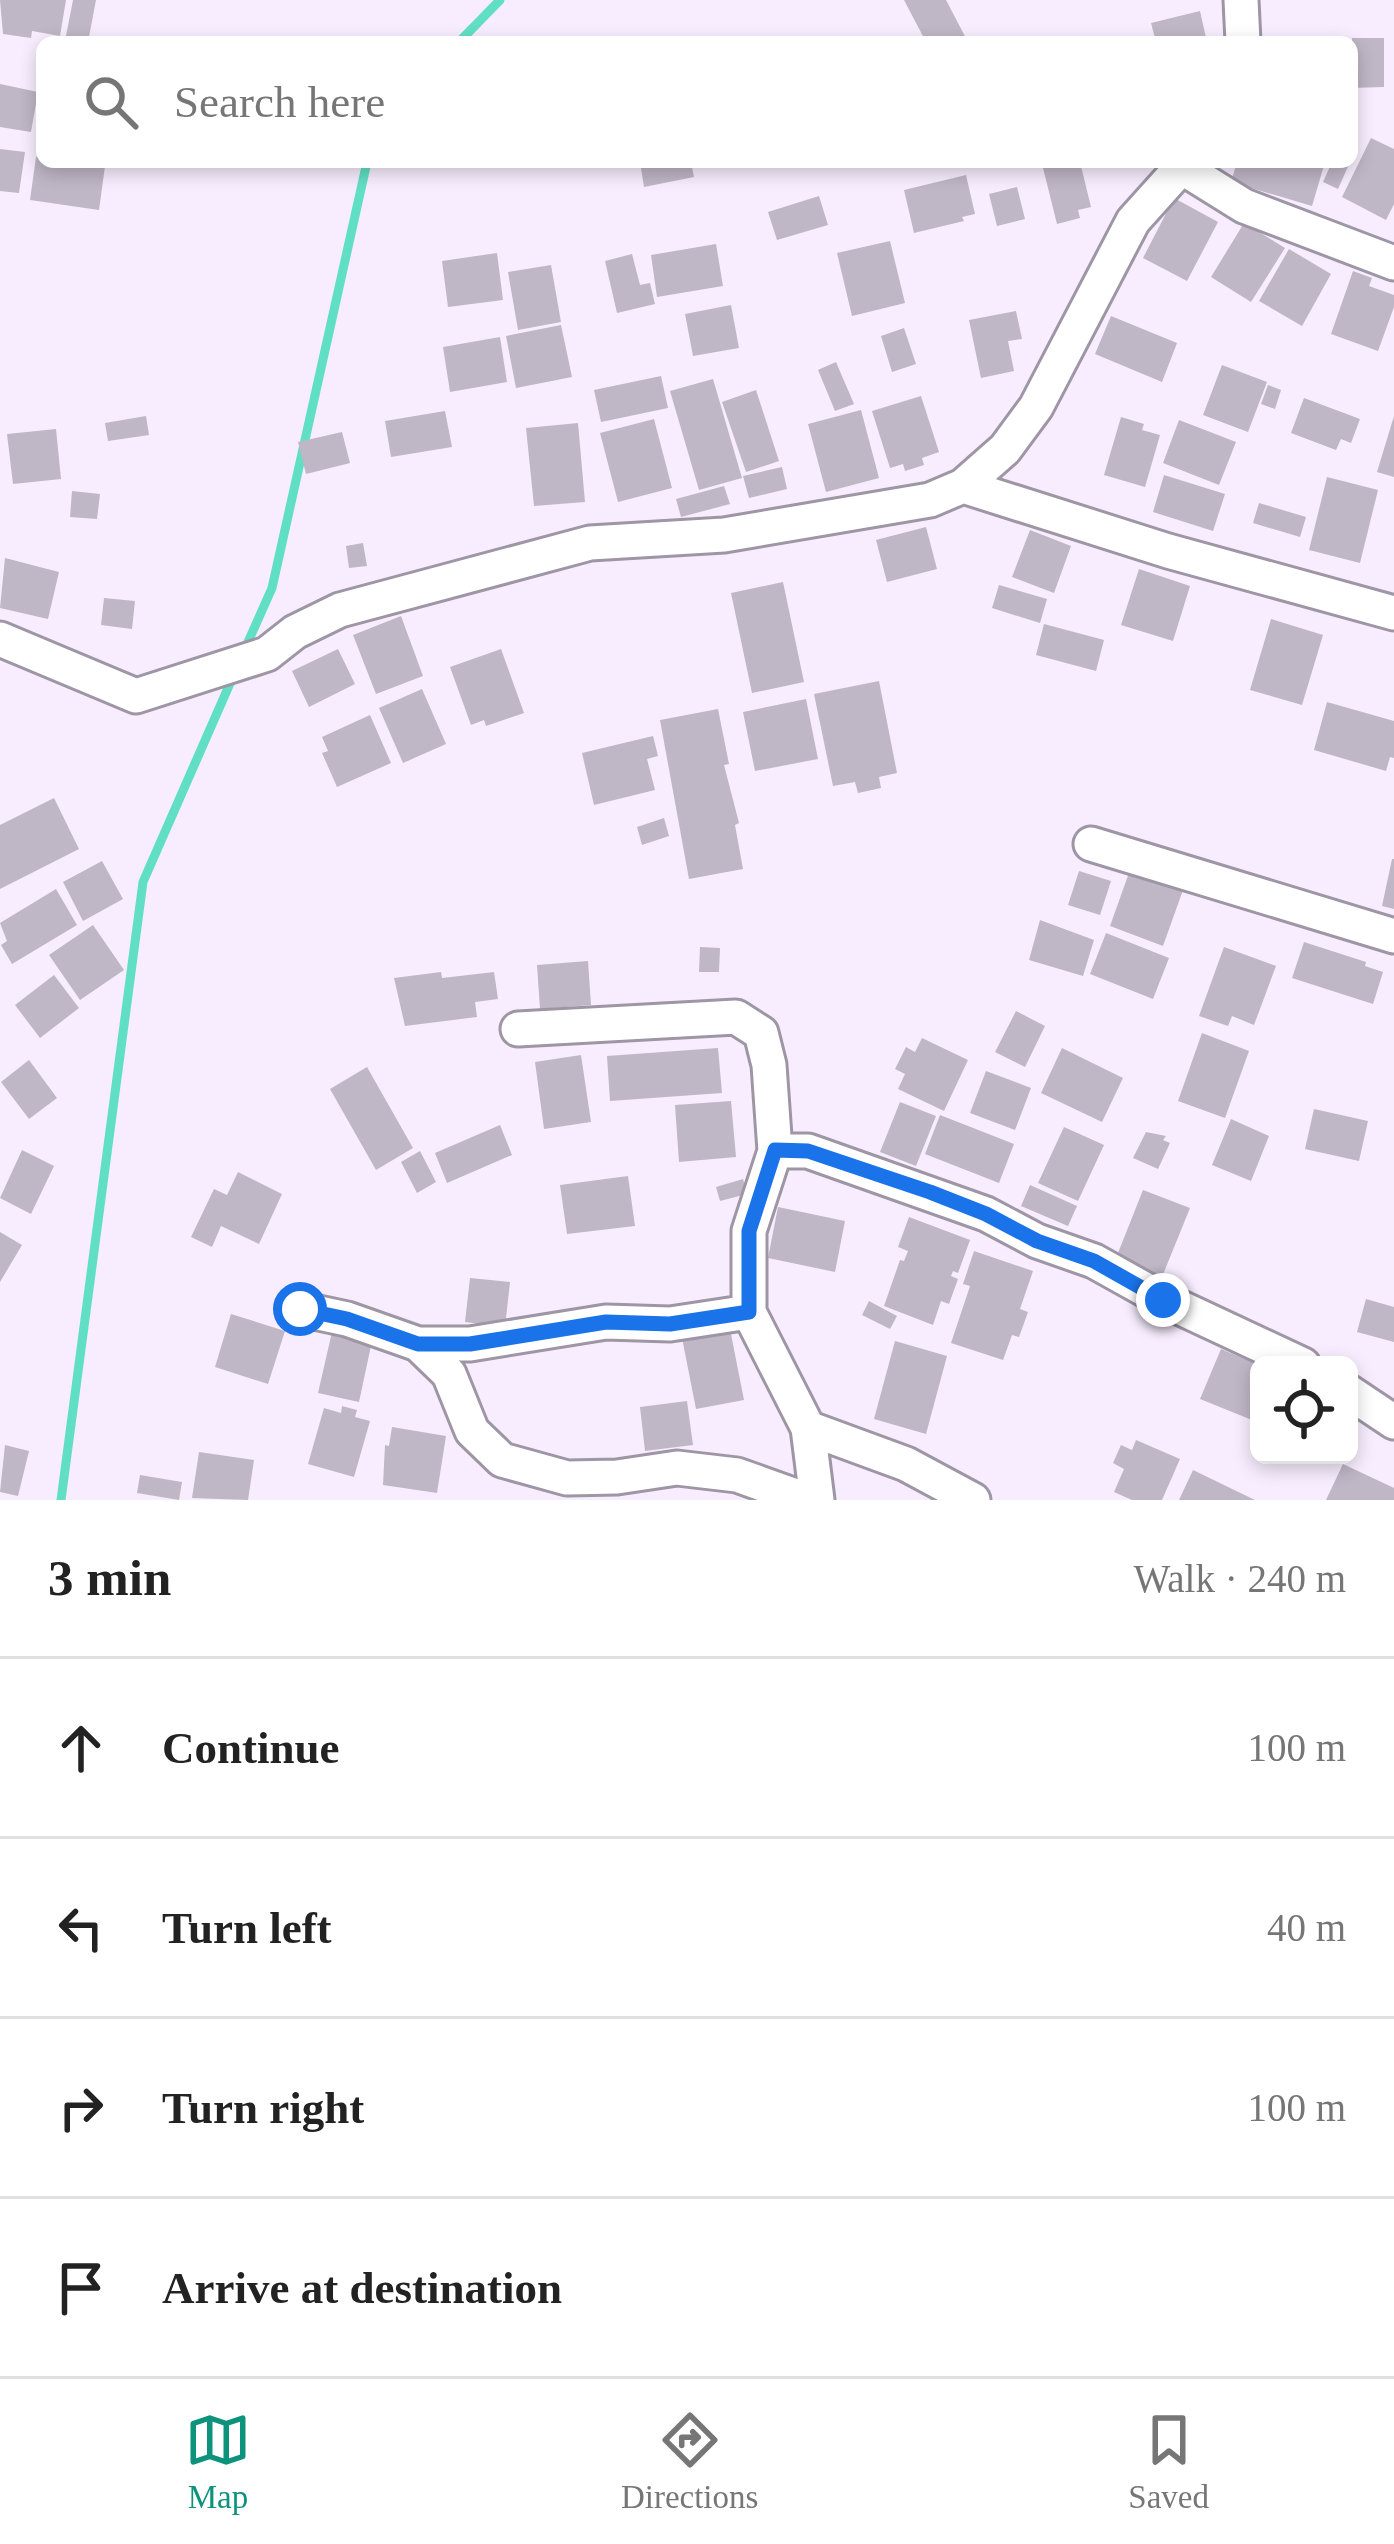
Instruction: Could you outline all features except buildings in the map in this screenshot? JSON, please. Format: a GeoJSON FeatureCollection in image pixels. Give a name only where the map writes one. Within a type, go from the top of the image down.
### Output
{"type":"FeatureCollection","features":[{"type":"Feature","properties":{"kind":"street"},"geometry":{"type":"LineString","coordinates":[[1241,0],[1243,36]]}},
{"type":"Feature","properties":{"kind":"street"},"geometry":{"type":"LineString","coordinates":[[0,639],[136,696],[267,654],[295,632],[340,610],[569,548],[724,535],[930,500],[963,486],[1005,448],[1036,407],[1133,221],[1182,168]]}},
{"type":"Feature","properties":{"kind":"street"},"geometry":{"type":"LineString","coordinates":[[1189,168],[1244,206],[1394,263]]}},
{"type":"Feature","properties":{"kind":"street"},"geometry":{"type":"LineString","coordinates":[[963,486],[1168,551],[1394,614]]}},
{"type":"Feature","properties":{"kind":"street"},"geometry":{"type":"LineString","coordinates":[[1091,844],[1394,936]]}},
{"type":"Feature","properties":{"kind":"street"},"geometry":{"type":"LineString","coordinates":[[518,1029],[736,1017],[761,1033],[769,1065],[775,1150],[749,1231],[749,1312],[808,1428],[817,1500]]}},
{"type":"Feature","properties":{"kind":"street"},"geometry":{"type":"LineString","coordinates":[[775,1150],[808,1151],[986,1214],[1037,1241],[1094,1261],[1163,1300],[1284,1356]]}},
{"type":"Feature","properties":{"kind":"street"},"geometry":{"type":"LineString","coordinates":[[300,1309],[347,1319],[418,1344],[470,1344],[606,1322],[670,1324],[749,1312]]}},
{"type":"Feature","properties":{"kind":"street"},"geometry":{"type":"LineString","coordinates":[[418,1344],[449,1374],[472,1431],[502,1460],[567,1478],[677,1468],[737,1474],[807,1500]]}},
{"type":"Feature","properties":{"kind":"street"},"geometry":{"type":"LineString","coordinates":[[1358,1399],[1394,1422]]}},
{"type":"Feature","properties":{"kind":"street"},"geometry":{"type":"LineString","coordinates":[[808,1428],[906,1464],[973,1500]]}},
{"type":"Feature","properties":{"kind":"waterway"},"geometry":{"type":"LineString","coordinates":[[465,36],[500,0]]}},
{"type":"Feature","properties":{"kind":"waterway"},"geometry":{"type":"LineString","coordinates":[[244,651],[272,588],[366,168]]}},
{"type":"Feature","properties":{"kind":"waterway"},"geometry":{"type":"LineString","coordinates":[[61,1500],[143,882],[235,672]]}},
{"type":"Feature","properties":{"kind":"route"},"geometry":{"type":"LineString","coordinates":[[300,1309],[347,1319],[418,1344],[470,1344],[606,1322],[670,1324],[749,1312],[749,1231],[775,1150],[808,1151],[930,1192],[1037,1241],[1094,1261],[1163,1300]]}}]}
